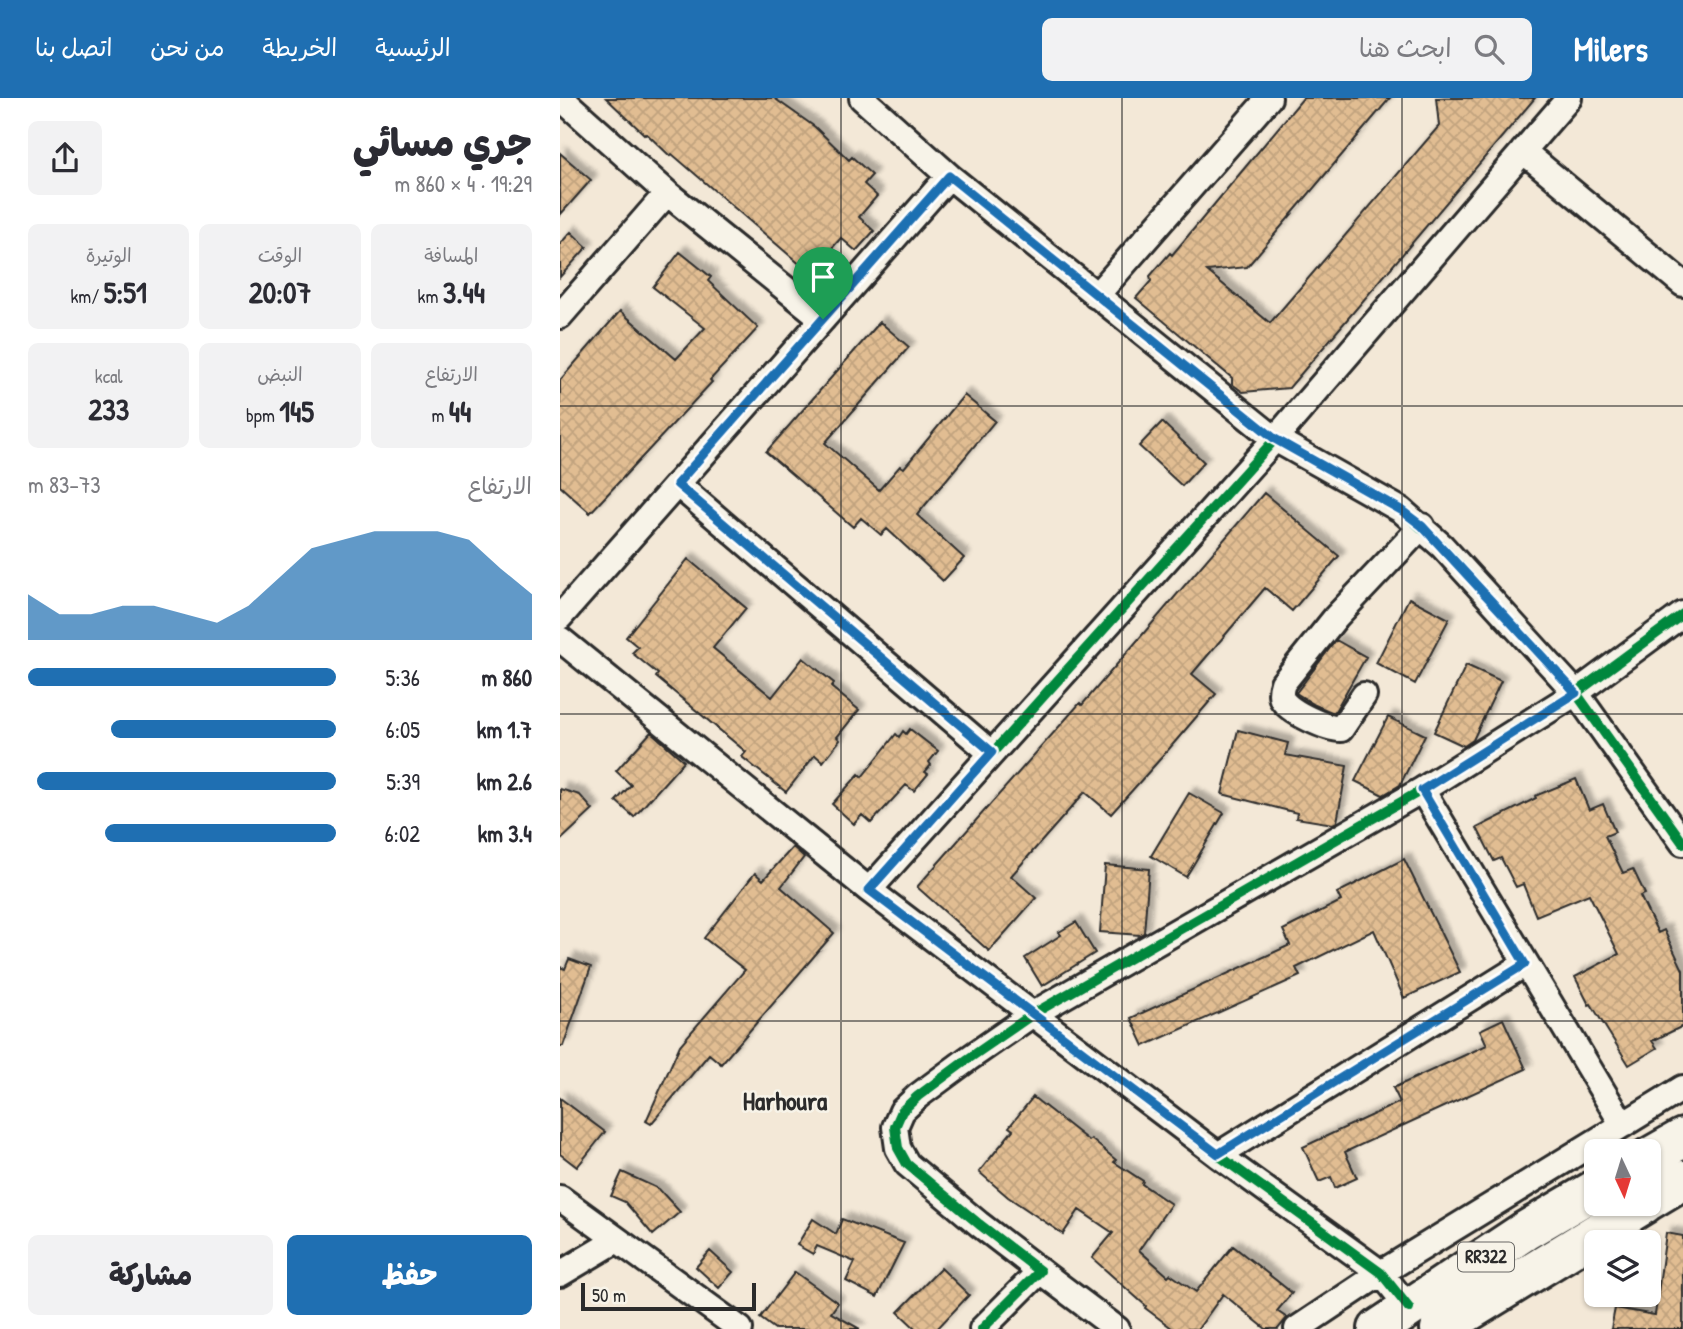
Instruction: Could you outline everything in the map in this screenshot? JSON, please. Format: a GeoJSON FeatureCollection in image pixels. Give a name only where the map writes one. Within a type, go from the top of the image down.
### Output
{"type":"FeatureCollection","features":[{"type":"Feature","properties":{"kind":"main road"},"geometry":{"type":"LineString","coordinates":[[1661,1151],[1683,1138]]}},
{"type":"Feature","properties":{"kind":"main road"},"geometry":{"type":"LineString","coordinates":[[1661,1193],[1683,1180]]}},
{"type":"Feature","properties":{"kind":"main road","name":"RR322"},"geometry":{"type":"LineString","coordinates":[[1393,1319],[1525,1231],[1584,1196]]}},
{"type":"Feature","properties":{"kind":"main road","name":"RR322"},"geometry":{"type":"LineString","coordinates":[[1440,1329],[1624,1216]]}},
{"type":"Feature","properties":{"kind":"street"},"geometry":{"type":"LineString","coordinates":[[561,98],[667,193],[823,319]]}},
{"type":"Feature","properties":{"kind":"street"},"geometry":{"type":"LineString","coordinates":[[862,98],[949,176],[1275,439],[1401,510],[1422,526],[1576,693],[1683,843]]}},
{"type":"Feature","properties":{"kind":"street"},"geometry":{"type":"LineString","coordinates":[[1096,296],[1269,98]]}},
{"type":"Feature","properties":{"kind":"street"},"geometry":{"type":"LineString","coordinates":[[869,890],[1275,439],[1569,98]]}},
{"type":"Feature","properties":{"kind":"street"},"geometry":{"type":"LineString","coordinates":[[1523,151],[1683,284]]}},
{"type":"Feature","properties":{"kind":"street"},"geometry":{"type":"LineString","coordinates":[[560,617],[949,176]]}},
{"type":"Feature","properties":{"kind":"street"},"geometry":{"type":"LineString","coordinates":[[560,316],[667,193]]}},
{"type":"Feature","properties":{"kind":"street"},"geometry":{"type":"LineString","coordinates":[[677,484],[992,752]]}},
{"type":"Feature","properties":{"kind":"street"},"geometry":{"type":"LineString","coordinates":[[1364,695],[1341,729],[1333,729],[1296,712],[1283,701],[1280,692],[1283,683],[1336,617],[1422,526]]}},
{"type":"Feature","properties":{"kind":"street"},"geometry":{"type":"LineString","coordinates":[[1117,1329],[907,1164],[898,1148],[895,1127],[902,1111],[918,1096],[1033,1014],[1422,790],[1576,693],[1683,614]]}},
{"type":"Feature","properties":{"kind":"street"},"geometry":{"type":"LineString","coordinates":[[564,650],[869,890],[1218,1154],[1381,1273],[1393,1319]]}},
{"type":"Feature","properties":{"kind":"street"},"geometry":{"type":"LineString","coordinates":[[1422,790],[1623,1125]]}},
{"type":"Feature","properties":{"kind":"street"},"geometry":{"type":"LineString","coordinates":[[1218,1154],[1525,964]]}},
{"type":"Feature","properties":{"kind":"street"},"geometry":{"type":"LineString","coordinates":[[1297,1329],[1381,1273],[1683,1088]]}},
{"type":"Feature","properties":{"kind":"street"},"geometry":{"type":"LineString","coordinates":[[560,1198],[740,1329]]}},
{"type":"Feature","properties":{"kind":"street"},"geometry":{"type":"LineString","coordinates":[[560,1274],[617,1240]]}},
{"type":"Feature","properties":{"kind":"street"},"geometry":{"type":"LineString","coordinates":[[982,1329],[1040,1271]]}},
{"type":"Feature","properties":{"kind":"building"},"geometry":{"type":"Polygon","coordinates":[[[606,98],[774,98],[815,127],[849,160],[852,157],[872,175],[864,184],[877,196],[859,217],[874,231],[856,251],[841,238],[810,273],[672,154],[670,156],[645,135],[606,98]]]}},
{"type":"Feature","properties":{"kind":"building"},"geometry":{"type":"Polygon","coordinates":[[[1303,98],[1390,98],[1247,267],[1207,271],[1270,323],[1439,126],[1436,98],[1535,98],[1289,388],[1243,392],[1232,384],[1232,378],[1136,298],[1151,281],[1150,276],[1170,253],[1172,255],[1303,98]]]}},
{"type":"Feature","properties":{"kind":"building"},"geometry":{"type":"Polygon","coordinates":[[[560,153],[591,180],[560,215],[560,153]]]}},
{"type":"Feature","properties":{"kind":"building"},"geometry":{"type":"Polygon","coordinates":[[[571,232],[587,247],[560,277],[560,244],[571,232]]]}},
{"type":"Feature","properties":{"kind":"building"},"geometry":{"type":"Polygon","coordinates":[[[680,252],[711,277],[708,281],[758,328],[710,380],[712,382],[590,513],[560,486],[560,380],[620,311],[676,359],[705,328],[653,287],[680,252]]]}},
{"type":"Feature","properties":{"kind":"building"},"geometry":{"type":"Polygon","coordinates":[[[880,322],[909,347],[825,443],[879,490],[900,466],[904,468],[964,395],[995,421],[917,515],[964,558],[943,581],[887,529],[881,535],[861,518],[853,527],[766,452],[880,322]]]}},
{"type":"Feature","properties":{"kind":"building"},"geometry":{"type":"Polygon","coordinates":[[[1162,422],[1204,462],[1182,486],[1139,446],[1162,422]]]}},
{"type":"Feature","properties":{"kind":"building"},"geometry":{"type":"Polygon","coordinates":[[[1264,493],[1339,556],[1292,611],[1265,588],[1192,674],[1216,694],[1162,757],[1111,814],[1085,792],[1011,876],[1036,898],[989,951],[917,887],[1080,703],[1082,705],[1264,493]]]}},
{"type":"Feature","properties":{"kind":"building"},"geometry":{"type":"Polygon","coordinates":[[[688,559],[746,608],[713,648],[772,697],[803,658],[834,683],[831,687],[859,710],[837,737],[840,740],[823,762],[815,755],[786,792],[742,757],[746,752],[656,677],[658,674],[632,653],[638,647],[626,637],[688,559]]]}},
{"type":"Feature","properties":{"kind":"building"},"geometry":{"type":"Polygon","coordinates":[[[1409,598],[1449,619],[1415,684],[1376,663],[1409,598]]]}},
{"type":"Feature","properties":{"kind":"building"},"geometry":{"type":"Polygon","coordinates":[[[1336,640],[1366,657],[1334,713],[1296,693],[1336,640]]]}},
{"type":"Feature","properties":{"kind":"building"},"geometry":{"type":"Polygon","coordinates":[[[1466,665],[1501,681],[1473,740],[1464,746],[1434,732],[1466,665]]]}},
{"type":"Feature","properties":{"kind":"building"},"geometry":{"type":"Polygon","coordinates":[[[1388,717],[1425,735],[1400,785],[1383,795],[1355,781],[1388,717]]]}},
{"type":"Feature","properties":{"kind":"building"},"geometry":{"type":"Polygon","coordinates":[[[910,729],[938,751],[929,762],[931,765],[925,772],[928,774],[914,791],[906,785],[871,823],[862,815],[854,824],[832,804],[859,774],[862,777],[896,734],[899,737],[903,731],[906,734],[910,729]]]}},
{"type":"Feature","properties":{"kind":"building"},"geometry":{"type":"Polygon","coordinates":[[[1238,730],[1288,743],[1285,755],[1347,766],[1337,822],[1333,824],[1296,818],[1297,813],[1222,794],[1238,730]]]}},
{"type":"Feature","properties":{"kind":"building"},"geometry":{"type":"Polygon","coordinates":[[[651,732],[684,761],[634,817],[616,801],[631,785],[616,771],[651,732]]]}},
{"type":"Feature","properties":{"kind":"building"},"geometry":{"type":"Polygon","coordinates":[[[1576,779],[1589,810],[1603,804],[1615,832],[1605,836],[1623,873],[1633,869],[1645,894],[1640,896],[1658,933],[1664,930],[1683,970],[1683,1026],[1652,1041],[1657,1048],[1629,1065],[1591,1004],[1589,1005],[1575,977],[1619,954],[1589,894],[1536,916],[1523,884],[1516,887],[1501,858],[1494,861],[1477,828],[1536,798],[1535,796],[1576,779]]]}},
{"type":"Feature","properties":{"kind":"building"},"geometry":{"type":"Polygon","coordinates":[[[560,789],[580,795],[593,810],[560,841],[560,789]]]}},
{"type":"Feature","properties":{"kind":"building"},"geometry":{"type":"Polygon","coordinates":[[[1189,793],[1224,813],[1186,877],[1151,856],[1189,793]]]}},
{"type":"Feature","properties":{"kind":"building"},"geometry":{"type":"Polygon","coordinates":[[[793,847],[804,857],[781,887],[834,933],[721,1064],[709,1054],[651,1124],[646,1121],[680,1045],[745,970],[704,938],[755,873],[763,880],[793,847]]]}},
{"type":"Feature","properties":{"kind":"building"},"geometry":{"type":"Polygon","coordinates":[[[1404,859],[1460,972],[1404,998],[1374,930],[1296,968],[1300,976],[1144,1046],[1131,1018],[1290,945],[1283,930],[1341,901],[1337,893],[1404,859]]]}},
{"type":"Feature","properties":{"kind":"building"},"geometry":{"type":"Polygon","coordinates":[[[1105,865],[1149,869],[1144,933],[1100,932],[1105,865]]]}},
{"type":"Feature","properties":{"kind":"building"},"geometry":{"type":"Polygon","coordinates":[[[1076,922],[1095,953],[1042,986],[1025,958],[1076,922]]]}},
{"type":"Feature","properties":{"kind":"building"},"geometry":{"type":"Polygon","coordinates":[[[569,959],[591,967],[563,1046],[560,1046],[560,967],[565,969],[569,959]]]}},
{"type":"Feature","properties":{"kind":"building"},"geometry":{"type":"Polygon","coordinates":[[[1503,1019],[1526,1069],[1345,1152],[1357,1178],[1335,1188],[1331,1177],[1319,1182],[1303,1147],[1400,1102],[1393,1088],[1487,1045],[1480,1030],[1503,1019]]]}},
{"type":"Feature","properties":{"kind":"building"},"geometry":{"type":"Polygon","coordinates":[[[1033,1097],[1089,1141],[1091,1139],[1116,1160],[1114,1162],[1171,1204],[1139,1250],[1168,1276],[1170,1274],[1196,1292],[1233,1246],[1292,1293],[1277,1311],[1287,1318],[1278,1329],[1266,1329],[1223,1294],[1198,1329],[1173,1329],[1145,1308],[1146,1306],[1092,1258],[1113,1233],[1079,1210],[1063,1234],[1008,1197],[979,1172],[1013,1130],[1009,1127],[1033,1097]]]}},
{"type":"Feature","properties":{"kind":"building"},"geometry":{"type":"Polygon","coordinates":[[[560,1098],[605,1132],[577,1167],[560,1154],[560,1098]]]}},
{"type":"Feature","properties":{"kind":"building"},"geometry":{"type":"Polygon","coordinates":[[[622,1172],[659,1189],[680,1212],[653,1235],[625,1202],[611,1196],[622,1172]]]}},
{"type":"Feature","properties":{"kind":"building"},"geometry":{"type":"Polygon","coordinates":[[[813,1219],[836,1234],[842,1219],[904,1243],[877,1297],[846,1281],[855,1262],[817,1246],[813,1254],[797,1245],[813,1219]]]}},
{"type":"Feature","properties":{"kind":"building"},"geometry":{"type":"Polygon","coordinates":[[[1666,1233],[1683,1236],[1683,1329],[1611,1329],[1615,1308],[1655,1315],[1656,1307],[1661,1307],[1661,1270],[1666,1233]]]}},
{"type":"Feature","properties":{"kind":"building"},"geometry":{"type":"Polygon","coordinates":[[[710,1251],[733,1272],[719,1288],[696,1267],[710,1251]]]}},
{"type":"Feature","properties":{"kind":"building"},"geometry":{"type":"Polygon","coordinates":[[[941,1268],[969,1295],[937,1329],[916,1329],[898,1312],[941,1268]]]}},
{"type":"Feature","properties":{"kind":"building"},"geometry":{"type":"Polygon","coordinates":[[[795,1272],[838,1303],[831,1313],[860,1329],[775,1329],[760,1318],[795,1272]]]}},
{"type":"Feature","properties":{"kind":"cycle path"},"geometry":{"type":"LineString","coordinates":[[1409,1308],[1381,1273],[1218,1155],[869,890],[1275,439],[1401,510],[1442,546],[1576,693],[1683,843]]}},
{"type":"Feature","properties":{"kind":"cycle path"},"geometry":{"type":"LineString","coordinates":[[982,1329],[1040,1271],[907,1164],[898,1148],[895,1127],[902,1111],[918,1096],[1033,1014],[1422,790],[1576,693],[1683,614]]}},
{"type":"Feature","properties":{"kind":"district","name":"Harhoura"},"geometry":{"type":"Point","coordinates":[785,1101]}},
{"type":"Feature","properties":{"kind":"route"},"geometry":{"type":"LineString","coordinates":[[949,176],[1275,439],[1401,510],[1422,526],[1576,693],[1422,790],[1525,964],[1218,1154],[869,890],[992,752],[677,484],[823,319],[949,176]]}}]}
